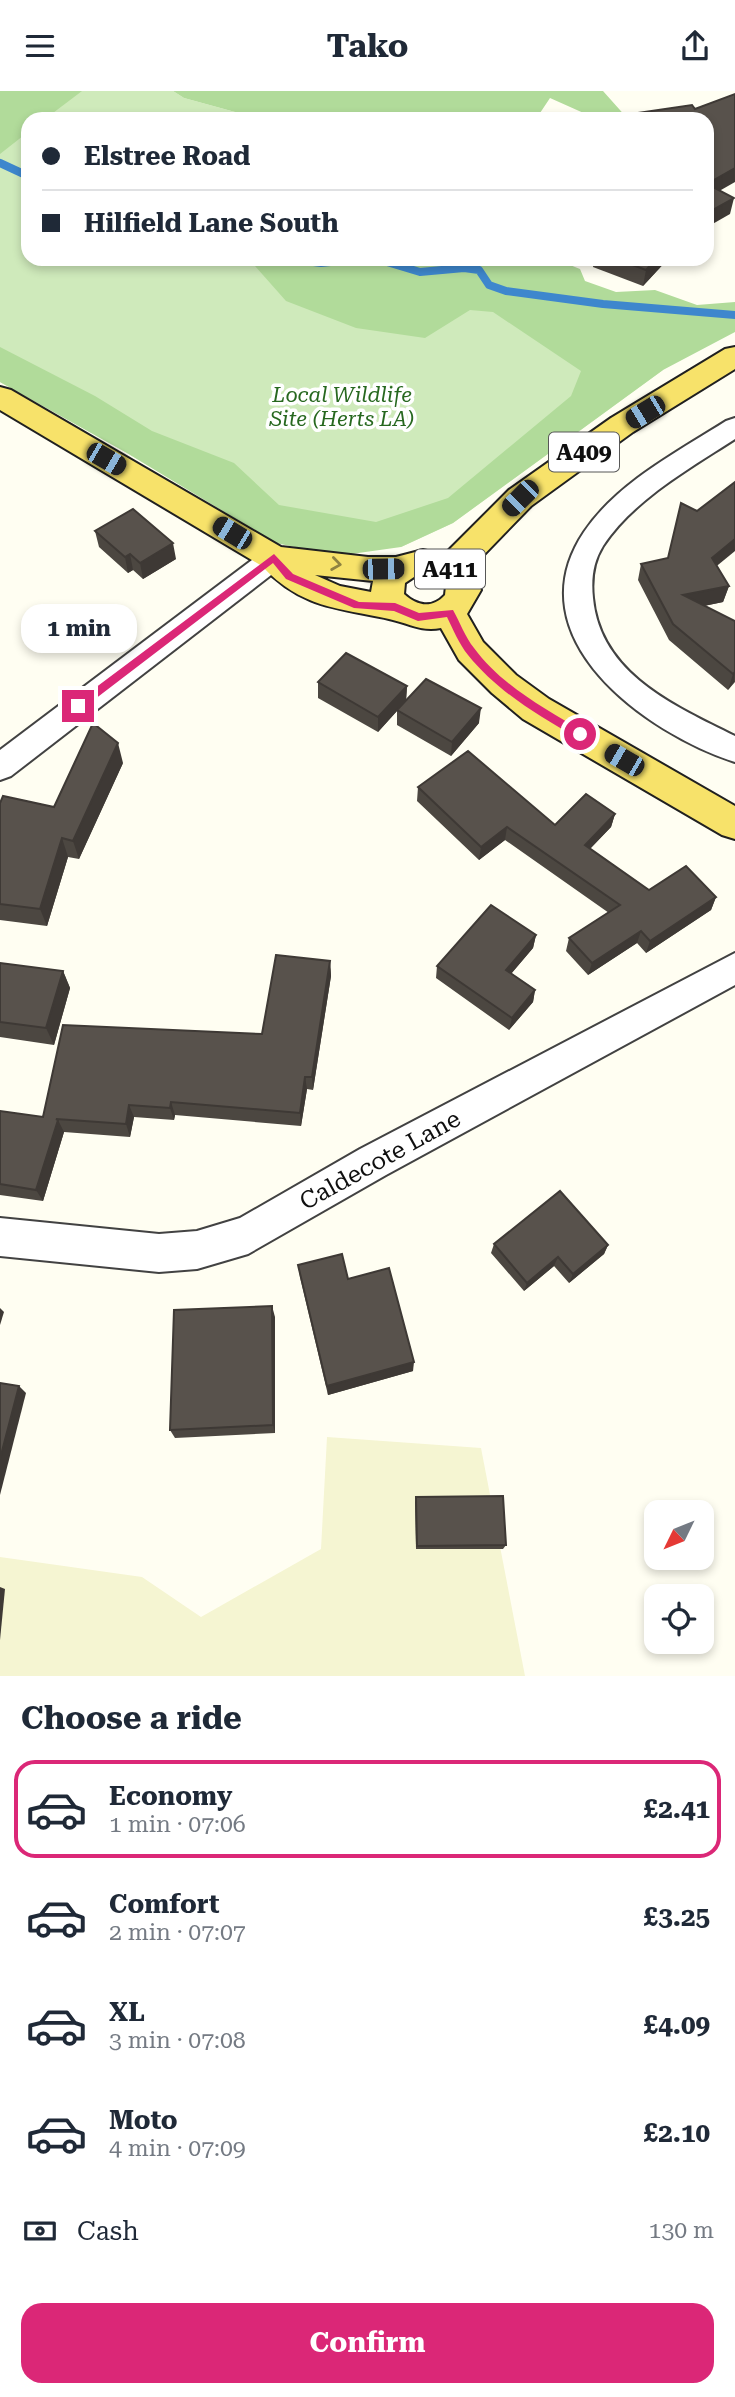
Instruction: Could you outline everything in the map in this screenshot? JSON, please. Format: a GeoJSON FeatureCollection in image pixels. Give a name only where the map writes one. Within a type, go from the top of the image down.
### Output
{"type":"FeatureCollection","features":[{"type":"Feature","properties":{"kind":"main road","name":"A409"},"geometry":{"type":"LineString","coordinates":[[450,569],[520,498],[622,425],[735,356]]}},
{"type":"Feature","properties":{"kind":"main road","name":"A411"},"geometry":{"type":"LineString","coordinates":[[0,397],[274,558],[290,577],[330,595],[358,605],[395,607],[418,617],[437,617],[449,612],[461,600],[464,590],[458,576],[450,569],[423,562],[399,569],[368,569],[274,558]]}},
{"type":"Feature","properties":{"kind":"main road","name":"A411"},"geometry":{"type":"LineString","coordinates":[[395,607],[386,589],[392,574],[399,569]]}},
{"type":"Feature","properties":{"kind":"main road","name":"A411"},"geometry":{"type":"LineString","coordinates":[[449,612],[471,652],[504,684],[536,709],[735,824]]}},
{"type":"Feature","properties":{"kind":"street"},"geometry":{"type":"LineString","coordinates":[[735,427],[659,477],[611,519],[582,557],[578,588],[582,623],[595,650],[621,681],[657,708],[735,750]]}},
{"type":"Feature","properties":{"kind":"street"},"geometry":{"type":"LineString","coordinates":[[0,767],[274,558]]}},
{"type":"Feature","properties":{"kind":"street","name":"Caldecote Lane"},"geometry":{"type":"LineString","coordinates":[[0,1237],[159,1253],[197,1250],[248,1235],[385,1155],[735,968]]}},
{"type":"Feature","properties":{"kind":"green space","name":"Local Wildlife Site (Herts LA)"},"geometry":{"type":"Polygon","coordinates":[[[0,91],[173,91],[184,98],[235,112],[21,112],[21,266],[484,266],[663,370],[453,523],[401,547],[276,543],[127,453],[0,382],[0,91]]]}},
{"type":"Feature","properties":{"kind":"green space"},"geometry":{"type":"Polygon","coordinates":[[[0,91],[82,91],[54,112],[21,112],[21,138],[0,154],[0,91]]]}},
{"type":"Feature","properties":{"kind":"green space"},"geometry":{"type":"Polygon","coordinates":[[[173,91],[603,91],[622,112],[581,112],[550,98],[541,112],[235,112],[184,98],[173,91]]]}},
{"type":"Feature","properties":{"kind":"green space"},"geometry":{"type":"Polygon","coordinates":[[[255,266],[572,266],[580,269],[585,281],[616,292],[655,290],[697,305],[735,302],[735,332],[663,370],[453,523],[401,547],[337,556],[276,543],[127,453],[0,382],[0,347],[95,396],[152,431],[234,463],[279,505],[376,522],[448,498],[571,396],[581,371],[493,312],[470,310],[425,338],[356,328],[286,301],[255,266]]]}},
{"type":"Feature","properties":{"kind":"green space"},"geometry":{"type":"Polygon","coordinates":[[[327,1437],[481,1448],[525,1676],[0,1676],[0,1557],[142,1577],[201,1617],[321,1549],[327,1437]]]}},
{"type":"Feature","properties":{"kind":"building"},"geometry":{"type":"Polygon","coordinates":[[[735,94],[735,168],[714,180],[714,112],[645,112],[692,105],[695,109],[735,94]]]}},
{"type":"Feature","properties":{"kind":"building"},"geometry":{"type":"Polygon","coordinates":[[[714,188],[734,198],[714,209],[714,188]]]}},
{"type":"Feature","properties":{"kind":"building"},"geometry":{"type":"Polygon","coordinates":[[[735,482],[735,539],[712,558],[729,586],[683,595],[735,621],[733,674],[673,624],[641,564],[668,558],[681,503],[697,511],[735,482]]]}},
{"type":"Feature","properties":{"kind":"building"},"geometry":{"type":"Polygon","coordinates":[[[133,509],[173,543],[140,563],[130,554],[125,557],[95,531],[133,509]]]}},
{"type":"Feature","properties":{"kind":"building"},"geometry":{"type":"Polygon","coordinates":[[[346,653],[407,686],[378,717],[318,682],[346,653]]]}},
{"type":"Feature","properties":{"kind":"building"},"geometry":{"type":"Polygon","coordinates":[[[426,679],[481,708],[452,742],[397,710],[426,679]]]}},
{"type":"Feature","properties":{"kind":"building"},"geometry":{"type":"Polygon","coordinates":[[[93,723],[118,743],[73,841],[62,838],[40,909],[0,904],[0,803],[3,796],[54,807],[93,723]]]}},
{"type":"Feature","properties":{"kind":"building"},"geometry":{"type":"Polygon","coordinates":[[[468,751],[555,825],[586,794],[615,814],[585,845],[649,890],[686,866],[716,897],[650,941],[641,931],[592,963],[569,938],[620,905],[507,827],[481,847],[418,787],[468,751]]]}},
{"type":"Feature","properties":{"kind":"building"},"geometry":{"type":"Polygon","coordinates":[[[491,905],[536,935],[506,970],[535,990],[512,1018],[437,966],[491,905]]]}},
{"type":"Feature","properties":{"kind":"building"},"geometry":{"type":"Polygon","coordinates":[[[276,955],[330,961],[312,1077],[305,1077],[300,1113],[171,1102],[170,1108],[129,1105],[126,1124],[56,1119],[58,1120],[36,1190],[0,1184],[0,1111],[43,1117],[63,1025],[262,1034],[276,955]]]}},
{"type":"Feature","properties":{"kind":"building"},"geometry":{"type":"Polygon","coordinates":[[[0,963],[63,971],[46,1028],[0,1022],[0,963]]]}},
{"type":"Feature","properties":{"kind":"building"},"geometry":{"type":"Polygon","coordinates":[[[560,1191],[608,1245],[573,1274],[558,1257],[527,1283],[494,1244],[560,1191]]]}},
{"type":"Feature","properties":{"kind":"building"},"geometry":{"type":"Polygon","coordinates":[[[342,1254],[348,1279],[389,1268],[414,1362],[327,1386],[298,1265],[342,1254]]]}},
{"type":"Feature","properties":{"kind":"building"},"geometry":{"type":"Polygon","coordinates":[[[272,1306],[273,1425],[170,1430],[174,1310],[272,1306]]]}},
{"type":"Feature","properties":{"kind":"building"},"geometry":{"type":"Polygon","coordinates":[[[0,1383],[19,1386],[0,1459],[0,1383]]]}},
{"type":"Feature","properties":{"kind":"building"},"geometry":{"type":"Polygon","coordinates":[[[503,1496],[506,1545],[417,1546],[416,1497],[503,1496]]]}},
{"type":"Feature","properties":{"kind":"waterway"},"geometry":{"type":"LineString","coordinates":[[0,163],[21,173]]}},
{"type":"Feature","properties":{"kind":"waterway"},"geometry":{"type":"LineString","coordinates":[[400,266],[420,272],[464,268],[479,270],[489,285],[506,291],[603,304],[735,315]]}},
{"type":"Feature","properties":{"kind":"route"},"geometry":{"type":"LineString","coordinates":[[78,706],[274,558],[290,577],[358,605],[395,607],[405,614],[418,617],[437,617],[449,612],[471,652],[504,684],[536,709],[580,734]]}}]}
